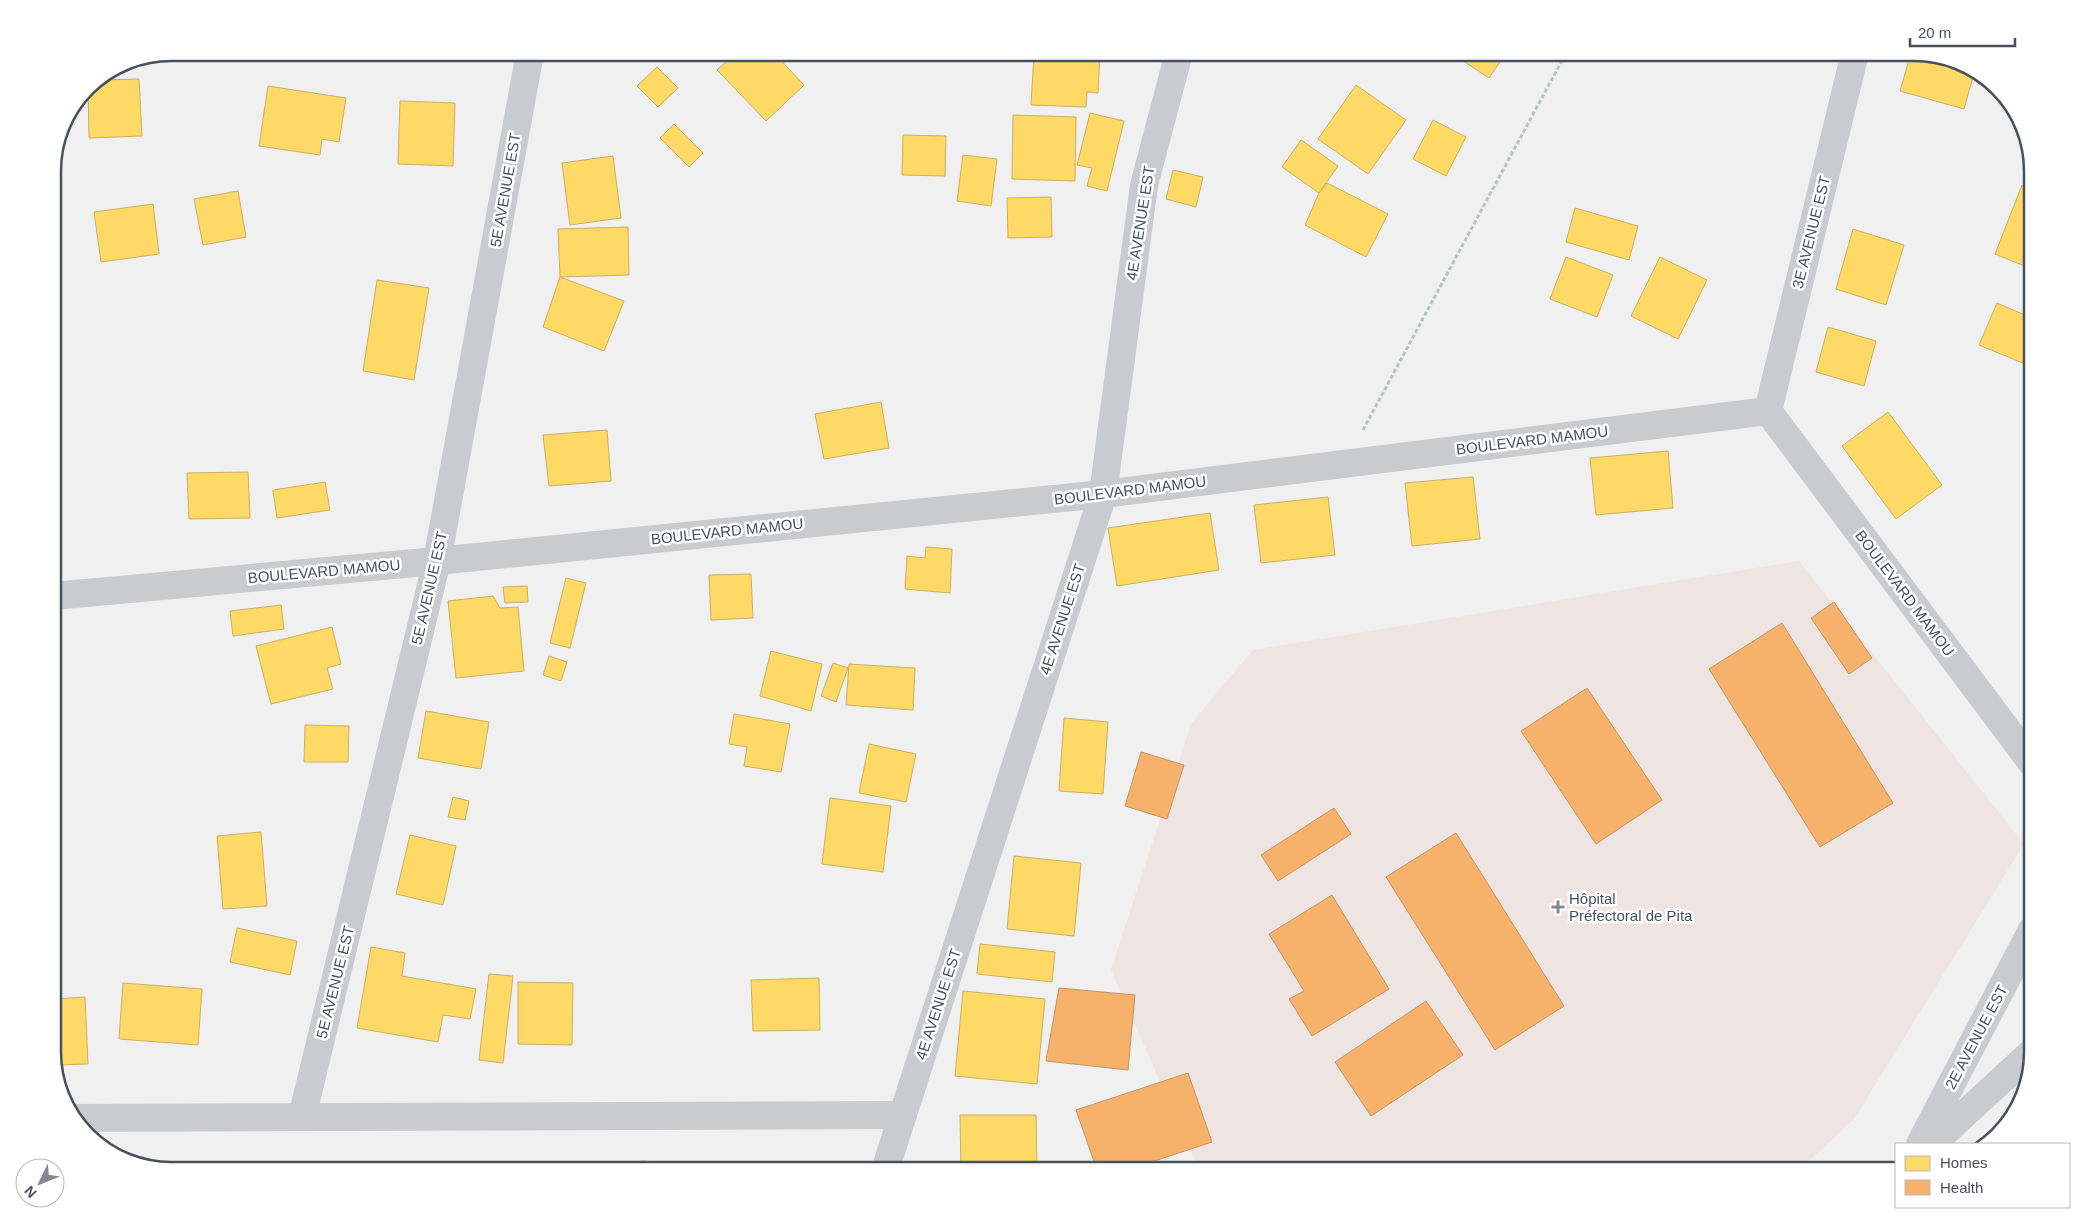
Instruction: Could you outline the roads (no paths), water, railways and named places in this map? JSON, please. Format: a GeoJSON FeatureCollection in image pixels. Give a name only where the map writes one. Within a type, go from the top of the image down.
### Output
{"type":"FeatureCollection","features":[{"type":"Feature","properties":{"kind":"street","name":"5E AVENUE EST"},"geometry":{"type":"LineString","coordinates":[[302,1117],[437,561],[528,61]]}},
{"type":"Feature","properties":{"kind":"street","name":"4E AVENUE EST"},"geometry":{"type":"LineString","coordinates":[[888,1162],[1103,494],[1144,185],[1177,61]]}},
{"type":"Feature","properties":{"kind":"street","name":"3E AVENUE EST"},"geometry":{"type":"LineString","coordinates":[[1768,410],[1853,61]]}},
{"type":"Feature","properties":{"kind":"street","name":"BOULEVARD MAMOU"},"geometry":{"type":"LineString","coordinates":[[61,595],[437,561],[1103,494],[1768,410],[2024,752]]}},
{"type":"Feature","properties":{"kind":"street","name":"2E AVENUE EST"},"geometry":{"type":"LineString","coordinates":[[1921,1143],[2024,945]]}},
{"type":"Feature","properties":{"kind":"street"},"geometry":{"type":"LineString","coordinates":[[1933,1143],[2023,1060]]}},
{"type":"Feature","properties":{"kind":"street"},"geometry":{"type":"LineString","coordinates":[[83,1118],[903,1115]]}},
{"type":"Feature","properties":{"kind":"place","name":"Hôpital Préfectoral de Pita"},"geometry":{"type":"Point","coordinates":[1558,907]}}]}
